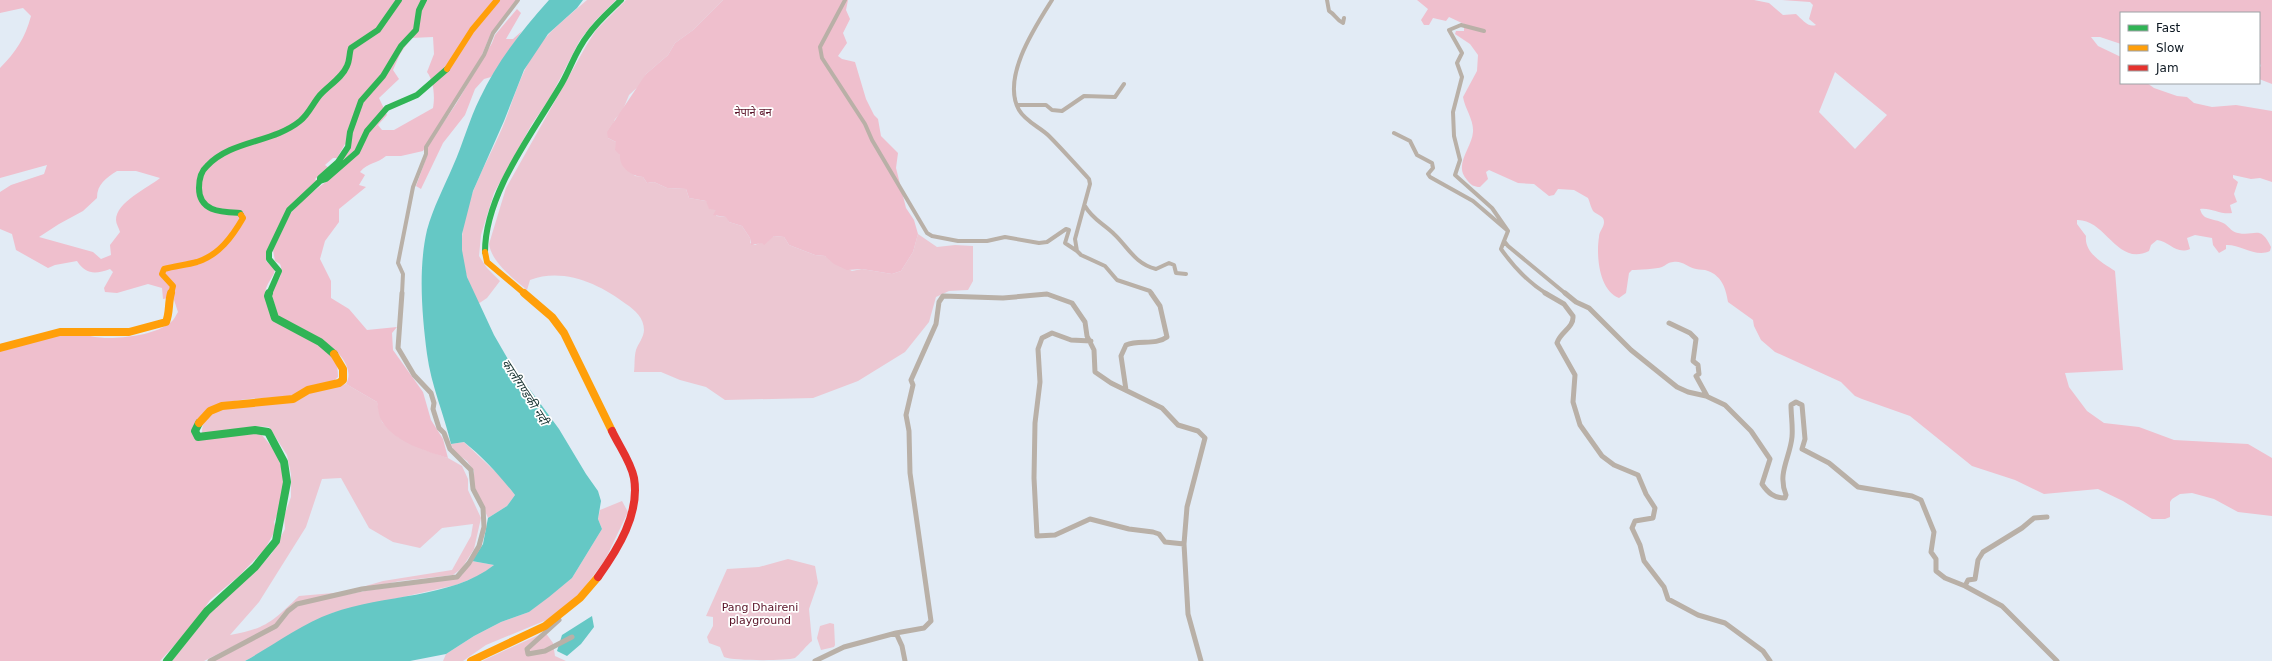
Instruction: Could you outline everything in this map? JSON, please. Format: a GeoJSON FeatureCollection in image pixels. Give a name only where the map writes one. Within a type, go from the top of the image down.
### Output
{"type":"FeatureCollection","features":[{"type":"Feature","properties":{"kind":"main road"},"geometry":{"type":"LineString","coordinates":[[0,348],[60,332],[129,332],[166,322],[170,314],[167,305],[173,288],[170,280],[162,274],[164,269],[195,262],[223,248],[236,232],[243,218],[240,213],[214,212],[204,205],[198,188],[204,169],[219,155],[285,130],[300,122],[321,95],[345,71],[349,63],[351,48],[378,30],[398,0]]}},
{"type":"Feature","properties":{"kind":"main road"},"geometry":{"type":"LineString","coordinates":[[320,182],[320,178],[338,162],[348,147],[350,132],[361,101],[383,76],[401,46],[416,30],[419,10],[424,0]]}},
{"type":"Feature","properties":{"kind":"main road"},"geometry":{"type":"LineString","coordinates":[[167,661],[213,603],[252,570],[269,550],[280,531],[281,522],[279,519],[289,491],[288,476],[282,456],[268,432],[254,430],[198,438],[195,435],[195,431],[198,422],[212,410],[228,404],[293,399],[307,390],[333,386],[343,380],[342,368],[338,355],[275,318],[268,296],[269,290],[279,271],[269,259],[269,252],[290,210],[320,182],[326,179],[356,152],[368,131],[387,108],[417,95],[448,69],[472,30],[497,0]]}},
{"type":"Feature","properties":{"kind":"main road"},"geometry":{"type":"LineString","coordinates":[[471,661],[544,626],[573,606],[603,573],[630,519],[635,488],[634,477],[600,404],[559,326],[526,294],[487,262],[482,250],[483,241],[501,186],[563,81],[585,40],[599,21],[621,0]]}},
{"type":"Feature","properties":{"kind":"street"},"geometry":{"type":"LineString","coordinates":[[210,661],[276,626],[288,611],[297,604],[362,589],[457,577],[464,570],[478,548],[485,522],[483,508],[472,488],[471,470],[453,455],[444,433],[439,428],[433,409],[434,403],[431,393],[414,375],[398,348],[403,274],[398,263],[412,187],[426,154],[426,147],[484,55],[494,33],[518,0]]}},
{"type":"Feature","properties":{"kind":"street"},"geometry":{"type":"LineString","coordinates":[[844,0],[820,47],[822,58],[865,124],[872,140],[927,233],[932,236],[958,241],[987,241],[1005,237],[1039,243],[1047,242],[1066,229],[1069,230],[1065,238],[1065,244],[1077,251],[1081,256],[1105,266],[1117,280],[1150,291],[1160,306],[1167,337],[1164,340],[1156,342],[1139,340],[1126,345],[1121,356],[1126,390]]}},
{"type":"Feature","properties":{"kind":"street"},"geometry":{"type":"LineString","coordinates":[[1052,0],[1029,35],[1018,65],[1014,98],[1017,105],[1028,120],[1048,136],[1089,178],[1090,184],[1085,206],[1075,239],[1077,251]]}},
{"type":"Feature","properties":{"kind":"street"},"geometry":{"type":"LineString","coordinates":[[1327,0],[1329,11],[1333,13],[1338,21],[1343,23],[1344,18]]}},
{"type":"Feature","properties":{"kind":"street"},"geometry":{"type":"LineString","coordinates":[[1484,31],[1462,25],[1455,26],[1449,30],[1462,53],[1456,61],[1456,67],[1462,77],[1453,112],[1454,136],[1460,160],[1455,175],[1484,198],[1505,224],[1508,231],[1501,249],[1513,264],[1543,291],[1566,306],[1573,316],[1571,326],[1559,336],[1557,343],[1575,375],[1573,398],[1576,415],[1580,425],[1602,456],[1614,465],[1633,471],[1638,475],[1645,492],[1654,505],[1656,510],[1653,518],[1635,521],[1632,528],[1647,566],[1659,580],[1668,599],[1698,615],[1725,623],[1763,651],[1770,661]]}},
{"type":"Feature","properties":{"kind":"street"},"geometry":{"type":"LineString","coordinates":[[1017,105],[1046,105],[1052,110],[1062,111],[1086,95],[1115,97],[1124,84]]}},
{"type":"Feature","properties":{"kind":"street"},"geometry":{"type":"LineString","coordinates":[[1394,133],[1410,141],[1417,155],[1432,163],[1433,168],[1428,174],[1430,177],[1473,201],[1508,231]]}},
{"type":"Feature","properties":{"kind":"street"},"geometry":{"type":"LineString","coordinates":[[1085,206],[1091,216],[1114,234],[1141,263],[1156,269],[1169,263],[1174,265],[1176,273],[1186,274]]}},
{"type":"Feature","properties":{"kind":"street"},"geometry":{"type":"LineString","coordinates":[[1504,241],[1539,273],[1576,302],[1589,308],[1659,374],[1686,392],[1707,396],[1728,408],[1763,446],[1770,459],[1762,484],[1769,494],[1780,498],[1785,498],[1786,495],[1780,478],[1792,439],[1791,405],[1796,402],[1799,403],[1803,409],[1806,439],[1802,448],[1805,452],[1821,458],[1858,487],[1912,496],[1921,500],[1924,504],[1934,532],[1931,552],[1936,559],[1936,571],[1945,578],[1965,586],[2002,606],[2056,661]]}},
{"type":"Feature","properties":{"kind":"street"},"geometry":{"type":"LineString","coordinates":[[815,661],[844,647],[924,628],[931,621],[926,575],[920,547],[910,473],[909,431],[906,415],[913,385],[911,380],[936,324],[941,298],[953,295],[1003,298],[1048,294],[1072,303],[1085,322],[1087,336],[1091,341],[1094,350],[1095,372],[1113,386],[1126,390],[1163,408],[1180,427],[1200,432],[1205,438],[1187,507],[1184,544],[1188,614],[1201,661]]}},
{"type":"Feature","properties":{"kind":"street"},"geometry":{"type":"LineString","coordinates":[[1669,323],[1683,328],[1696,339],[1693,361],[1698,365],[1699,374],[1696,376],[1707,396]]}},
{"type":"Feature","properties":{"kind":"street"},"geometry":{"type":"LineString","coordinates":[[1091,341],[1071,340],[1052,334],[1042,338],[1038,350],[1040,382],[1035,423],[1034,478],[1037,536],[1055,535],[1090,519],[1129,529],[1153,532],[1160,534],[1165,542],[1184,544]]}},
{"type":"Feature","properties":{"kind":"street"},"geometry":{"type":"LineString","coordinates":[[1965,586],[1968,580],[1975,579],[1977,576],[1977,564],[1983,552],[2022,528],[2034,518],[2047,517]]}},
{"type":"Feature","properties":{"kind":"street"},"geometry":{"type":"LineString","coordinates":[[572,637],[545,651],[535,654],[528,654],[527,649],[554,626],[573,606]]}},
{"type":"Feature","properties":{"kind":"street"},"geometry":{"type":"LineString","coordinates":[[896,634],[902,646],[905,661]]}},
{"type":"Feature","properties":{"kind":"green space"},"geometry":{"type":"Polygon","coordinates":[[[0,0],[517,0],[489,38],[481,57],[423,151],[401,156],[386,156],[366,166],[360,172],[365,175],[359,185],[366,187],[339,209],[339,222],[325,241],[320,259],[331,281],[331,298],[349,309],[367,330],[397,327],[392,333],[393,350],[423,392],[431,420],[443,439],[448,458],[412,445],[396,436],[382,421],[377,402],[346,384],[349,373],[345,362],[337,352],[313,334],[278,317],[271,292],[281,275],[281,268],[280,264],[275,261],[273,250],[290,214],[302,200],[327,181],[333,169],[345,156],[351,145],[345,144],[337,158],[333,158],[325,165],[329,168],[315,179],[317,181],[287,210],[266,255],[266,261],[275,269],[265,294],[273,320],[304,336],[332,356],[337,368],[338,377],[332,382],[311,386],[290,396],[238,400],[225,403],[203,414],[196,424],[194,428],[194,436],[197,440],[260,433],[269,443],[280,464],[284,486],[283,498],[274,522],[276,529],[265,549],[239,576],[210,600],[192,626],[160,661],[0,661],[0,351],[33,341],[67,334],[107,338],[127,337],[143,334],[165,326],[174,319],[178,312],[173,297],[163,299],[162,288],[148,284],[117,293],[105,292],[104,288],[113,272],[110,269],[100,272],[92,272],[84,269],[77,261],[55,265],[48,268],[16,250],[12,234],[0,229],[0,192],[11,185],[44,174],[47,165],[0,178],[0,68],[19,44],[26,31],[31,16],[23,8],[0,13],[0,0]],[[433,37],[411,38],[400,54],[393,70],[399,79],[379,98],[387,115],[378,125],[382,130],[394,130],[433,108],[433,89],[427,72],[434,54],[433,37]],[[117,171],[109,176],[100,185],[97,198],[83,211],[39,237],[93,252],[101,259],[111,255],[110,245],[120,232],[116,223],[117,213],[127,201],[160,178],[136,171],[117,171]]]}},
{"type":"Feature","properties":{"kind":"green space"},"geometry":{"type":"Polygon","coordinates":[[[587,0],[616,0],[595,21],[580,40],[550,98],[532,124],[494,193],[481,235],[479,256],[487,268],[500,281],[487,298],[478,304],[467,278],[462,256],[463,232],[471,199],[505,121],[523,73],[533,55],[550,33],[587,0]]]}},
{"type":"Feature","properties":{"kind":"green space"},"geometry":{"type":"Polygon","coordinates":[[[626,0],[723,0],[693,30],[675,43],[668,55],[646,74],[641,84],[629,95],[622,112],[615,119],[608,138],[616,142],[620,155],[635,176],[643,177],[647,183],[654,182],[667,188],[686,189],[689,198],[706,201],[717,210],[716,216],[727,217],[729,222],[742,226],[750,238],[750,243],[755,245],[774,236],[784,237],[789,245],[815,255],[825,256],[852,271],[862,269],[892,274],[901,271],[913,252],[918,234],[937,247],[955,245],[973,246],[973,281],[968,290],[949,291],[936,297],[929,322],[905,352],[858,381],[813,398],[725,400],[706,387],[680,380],[661,372],[634,372],[636,350],[644,333],[644,326],[641,318],[633,309],[605,290],[581,280],[555,275],[543,276],[530,280],[527,290],[494,258],[489,244],[506,188],[596,30],[626,0]]]}},
{"type":"Feature","properties":{"kind":"green space","name":"नेपाने बन"},"geometry":{"type":"Polygon","coordinates":[[[723,0],[848,0],[846,10],[850,19],[843,33],[847,43],[838,56],[842,59],[855,62],[866,99],[874,115],[878,119],[881,136],[898,153],[896,168],[906,208],[914,220],[918,234],[913,252],[901,271],[892,274],[862,269],[847,270],[834,264],[825,256],[815,255],[789,245],[784,237],[774,236],[764,245],[762,243],[751,245],[750,238],[742,226],[729,222],[726,217],[713,215],[716,210],[709,209],[706,201],[689,198],[686,189],[667,188],[654,182],[647,183],[643,177],[631,173],[622,164],[620,155],[615,150],[616,142],[608,138],[607,132],[646,74],[668,55],[675,43],[693,30],[723,0]]]}},
{"type":"Feature","properties":{"kind":"green space"},"geometry":{"type":"Polygon","coordinates":[[[1417,0],[1754,0],[1769,3],[1783,15],[1796,14],[1805,22],[1813,26],[1816,25],[1809,19],[1813,5],[1810,2],[1782,0],[2272,0],[2272,84],[2260,79],[2260,12],[2120,12],[2120,44],[2100,37],[2091,37],[2098,46],[2120,57],[2120,84],[2148,84],[2154,88],[2177,96],[2187,97],[2194,103],[2212,107],[2236,105],[2272,111],[2272,182],[2260,178],[2251,179],[2233,175],[2233,178],[2238,182],[2234,194],[2237,202],[2230,205],[2232,213],[2200,209],[2205,217],[2225,224],[2233,231],[2244,234],[2257,233],[2264,236],[2271,247],[2270,251],[2259,253],[2237,246],[2226,245],[2226,249],[2219,253],[2213,245],[2212,238],[2195,235],[2187,238],[2190,249],[2177,249],[2157,240],[2151,245],[2149,251],[2138,254],[2128,253],[2096,227],[2087,222],[2077,220],[2077,224],[2086,236],[2088,248],[2095,257],[2115,271],[2123,370],[2065,373],[2069,387],[2087,411],[2104,423],[2139,427],[2174,440],[2248,444],[2272,458],[2272,516],[2238,512],[2214,499],[2192,493],[2180,494],[2172,499],[2170,502],[2170,517],[2165,519],[2152,519],[2123,501],[2098,489],[2044,494],[2015,480],[1972,466],[1910,416],[1855,396],[1841,382],[1775,352],[1761,340],[1754,326],[1753,320],[1728,302],[1726,292],[1717,276],[1706,270],[1696,269],[1682,263],[1670,262],[1660,268],[1632,270],[1629,273],[1626,293],[1619,298],[1612,294],[1603,280],[1599,263],[1599,235],[1604,220],[1593,211],[1588,198],[1574,190],[1558,189],[1554,195],[1549,196],[1534,184],[1518,183],[1489,170],[1486,172],[1488,179],[1480,187],[1476,187],[1467,180],[1463,174],[1462,162],[1472,138],[1473,128],[1463,97],[1477,71],[1478,55],[1470,44],[1455,34],[1456,31],[1464,31],[1464,24],[1449,17],[1446,21],[1433,18],[1429,25],[1424,25],[1421,20],[1428,9],[1417,0]],[[1835,72],[1819,112],[1855,149],[1887,115],[1835,72]]]}},
{"type":"Feature","properties":{"kind":"green space"},"geometry":{"type":"Polygon","coordinates":[[[517,9],[521,13],[506,39],[513,39],[522,31],[491,77],[484,79],[475,89],[465,115],[443,143],[421,189],[416,186],[428,153],[427,147],[456,104],[492,43],[495,35],[517,9]]]}},
{"type":"Feature","properties":{"kind":"green space"},"geometry":{"type":"Polygon","coordinates":[[[346,384],[377,402],[382,422],[398,437],[425,450],[448,458],[462,466],[468,479],[468,490],[481,518],[474,549],[462,568],[453,575],[400,581],[345,592],[310,599],[299,603],[290,609],[275,625],[204,661],[172,661],[217,604],[256,571],[272,553],[285,529],[284,516],[291,497],[291,474],[287,455],[269,427],[260,426],[202,433],[205,420],[213,412],[225,407],[297,401],[314,390],[346,384]],[[341,478],[322,479],[306,527],[259,602],[230,635],[261,627],[275,618],[299,596],[345,592],[383,581],[452,570],[471,536],[473,524],[442,528],[420,548],[393,542],[369,528],[341,478]]]}},
{"type":"Feature","properties":{"kind":"green space"},"geometry":{"type":"Polygon","coordinates":[[[464,442],[501,477],[515,495],[507,506],[488,518],[474,487],[474,471],[467,461],[454,452],[451,444],[464,442]]]}},
{"type":"Feature","properties":{"kind":"green space"},"geometry":{"type":"Polygon","coordinates":[[[622,501],[628,512],[605,560],[575,600],[549,619],[486,645],[463,661],[443,661],[446,654],[474,636],[501,622],[529,612],[572,578],[602,529],[598,519],[600,510],[622,501]]]}},
{"type":"Feature","properties":{"kind":"green space","name":"Pang Dhaireni playground"},"geometry":{"type":"Polygon","coordinates":[[[788,559],[815,566],[818,583],[809,609],[812,641],[795,658],[790,659],[748,660],[724,657],[720,647],[709,643],[707,637],[713,626],[713,617],[706,616],[727,569],[759,567],[788,559]]]}},
{"type":"Feature","properties":{"kind":"green space"},"geometry":{"type":"Polygon","coordinates":[[[472,561],[494,565],[481,575],[456,585],[332,613],[245,661],[213,661],[235,650],[286,617],[293,608],[309,602],[370,590],[456,579],[462,575],[472,561]]]}},
{"type":"Feature","properties":{"kind":"green space"},"geometry":{"type":"Polygon","coordinates":[[[830,623],[834,624],[835,645],[834,647],[821,650],[817,638],[820,626],[830,623]]]}},
{"type":"Feature","properties":{"kind":"green space"},"geometry":{"type":"Polygon","coordinates":[[[545,632],[553,643],[555,656],[566,661],[482,661],[545,632]]]}},
{"type":"Feature","properties":{"kind":"water","name":"कालीगण्डकी नदी"},"geometry":{"type":"Polygon","coordinates":[[[549,0],[583,0],[577,8],[548,34],[524,70],[504,121],[473,191],[462,234],[462,250],[467,277],[494,335],[509,361],[559,429],[598,491],[601,501],[598,519],[602,529],[572,578],[549,597],[529,612],[501,622],[474,636],[446,654],[410,661],[245,661],[298,629],[332,613],[373,602],[416,595],[458,584],[477,576],[494,565],[472,561],[483,544],[488,518],[507,506],[515,495],[491,467],[464,442],[451,444],[431,377],[427,354],[422,308],[422,260],[427,230],[432,214],[457,158],[480,98],[502,59],[529,23],[549,0]]]}},
{"type":"Feature","properties":{"kind":"water"},"geometry":{"type":"Polygon","coordinates":[[[592,616],[594,627],[581,644],[567,656],[557,651],[562,635],[592,616]]]}},
{"type":"Feature","properties":{"kind":"traffic: fast"},"geometry":{"type":"LineString","coordinates":[[241,215],[240,213],[220,212],[209,208],[201,200],[199,193],[199,178],[206,166],[219,156],[235,148],[286,129],[302,120],[321,94],[344,72],[348,63],[351,48],[378,30],[399,0]]}},
{"type":"Feature","properties":{"kind":"traffic: fast"},"geometry":{"type":"LineString","coordinates":[[424,0],[419,10],[416,30],[401,46],[383,76],[361,101],[350,132],[348,147],[338,162],[320,178],[320,181],[326,179],[357,152],[367,131],[387,108],[417,95],[447,69]]}},
{"type":"Feature","properties":{"kind":"traffic: fast"},"geometry":{"type":"LineString","coordinates":[[485,252],[485,235],[491,214],[500,190],[513,165],[563,81],[584,40],[597,24],[621,0]]}},
{"type":"Feature","properties":{"kind":"traffic: fast"},"geometry":{"type":"LineString","coordinates":[[320,181],[289,210],[269,252],[269,259],[279,271],[268,296],[275,318],[320,342],[334,354]]}},
{"type":"Feature","properties":{"kind":"traffic: fast"},"geometry":{"type":"LineString","coordinates":[[167,661],[207,611],[221,596],[255,567],[270,550],[276,541],[279,521],[287,493],[284,462],[275,442],[268,432],[255,430],[198,437],[195,431],[199,423]]}},
{"type":"Feature","properties":{"kind":"traffic: slow"},"geometry":{"type":"LineString","coordinates":[[447,69],[472,30],[497,0]]}},
{"type":"Feature","properties":{"kind":"traffic: slow"},"geometry":{"type":"LineString","coordinates":[[0,348],[60,332],[129,332],[166,322],[170,313],[168,305],[173,286],[162,274],[164,269],[197,262],[212,255],[219,250],[235,232],[243,218],[241,215]]}},
{"type":"Feature","properties":{"kind":"traffic: slow"},"geometry":{"type":"LineString","coordinates":[[485,252],[487,262],[552,317],[564,333],[612,431]]}},
{"type":"Feature","properties":{"kind":"traffic: slow"},"geometry":{"type":"LineString","coordinates":[[199,423],[210,411],[222,406],[293,399],[308,390],[339,383],[343,380],[343,369],[334,354]]}},
{"type":"Feature","properties":{"kind":"traffic: slow"},"geometry":{"type":"LineString","coordinates":[[471,661],[545,626],[580,598],[598,577]]}},
{"type":"Feature","properties":{"kind":"traffic: jam"},"geometry":{"type":"LineString","coordinates":[[598,577],[613,555],[625,530],[630,517],[635,491],[633,473],[612,431]]}}]}
